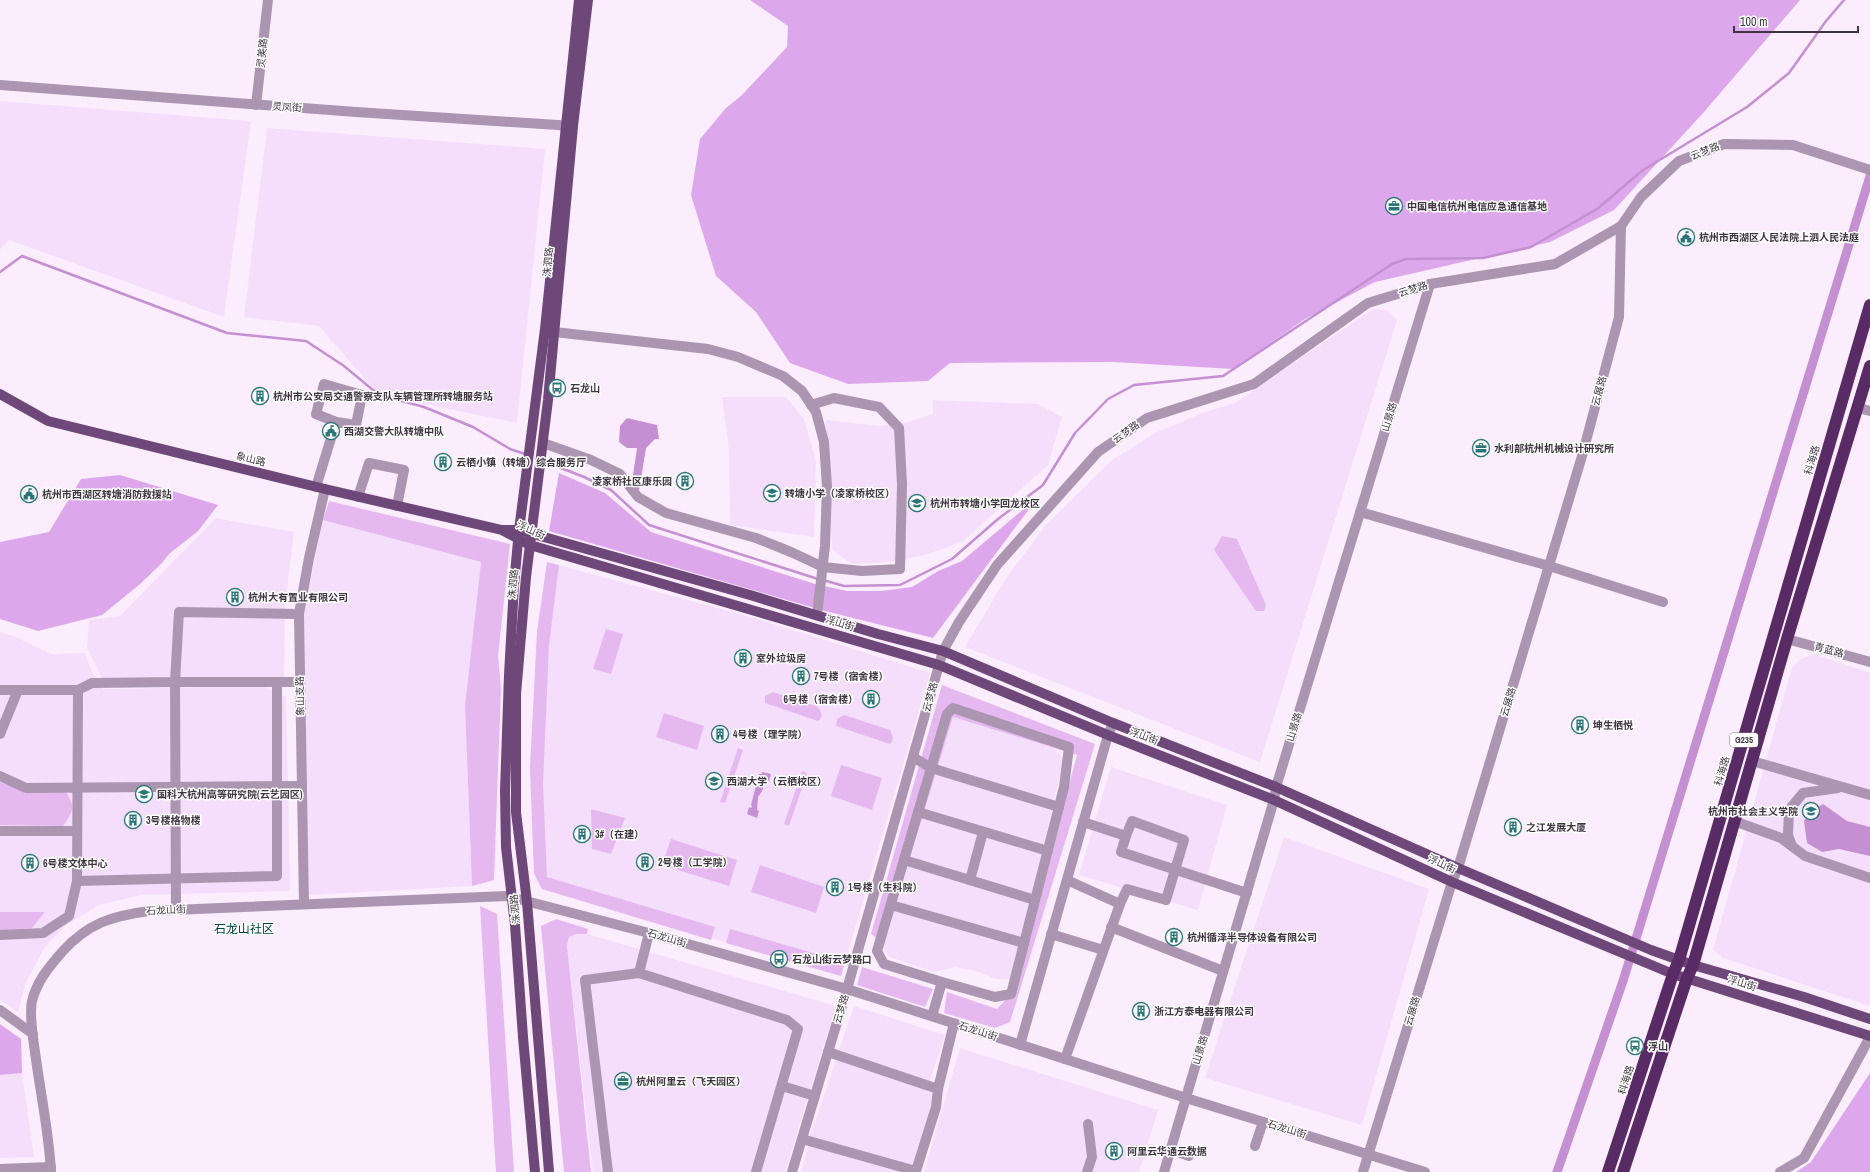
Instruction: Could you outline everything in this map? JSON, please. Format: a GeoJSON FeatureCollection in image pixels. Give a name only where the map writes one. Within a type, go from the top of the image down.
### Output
{"type":"FeatureCollection","features":[{"type":"Feature","properties":{"kind":"highway","name":"科海路"},"geometry":{"type":"LineString","coordinates":[[1608,1172],[1673,974],[1679,960],[1870,304]]}},
{"type":"Feature","properties":{"kind":"highway","name":"G235"},"geometry":{"type":"LineString","coordinates":[[1623,1172],[1686,978],[1693,965],[1787,639],[1870,366]]}},
{"type":"Feature","properties":{"kind":"main road","name":"洙泗路"},"geometry":{"type":"LineString","coordinates":[[550,1172],[527,902],[516,812],[516,694],[531,534],[543,443],[549,331],[580,0]]}},
{"type":"Feature","properties":{"kind":"main road","name":"洙泗路"},"geometry":{"type":"LineString","coordinates":[[569,126],[588,0]]}},
{"type":"Feature","properties":{"kind":"main road","name":"洙泗路"},"geometry":{"type":"LineString","coordinates":[[535,1172],[512,897],[506,847],[504,790],[509,675],[519,535],[528,462],[549,331]]}},
{"type":"Feature","properties":{"kind":"main road","name":"象山路"},"geometry":{"type":"LineString","coordinates":[[0,394],[48,421],[320,488],[502,530]]}},
{"type":"Feature","properties":{"kind":"main road","name":"浮山街"},"geometry":{"type":"LineString","coordinates":[[502,530],[519,535],[531,534],[943,651],[1113,723],[1276,786],[1458,868],[1651,950],[1693,965],[1870,1019]]}},
{"type":"Feature","properties":{"kind":"main road","name":"浮山街"},"geometry":{"type":"LineString","coordinates":[[519,535],[530,545],[939,665],[1108,735],[1274,800],[1452,882],[1673,974],[1870,1037]]}},
{"type":"Feature","properties":{"kind":"street","name":"灵美路"},"geometry":{"type":"LineString","coordinates":[[256,105],[268,0]]}},
{"type":"Feature","properties":{"kind":"street","name":"灵凤街"},"geometry":{"type":"LineString","coordinates":[[0,85],[448,119],[569,126]]}},
{"type":"Feature","properties":{"kind":"street","name":"云梦路"},"geometry":{"type":"LineString","coordinates":[[792,1172],[847,989],[943,651],[997,565],[1098,452],[1147,418],[1254,384],[1368,303],[1430,284],[1555,264],[1621,226],[1641,197],[1679,161],[1724,144],[1793,145],[1870,170]]}},
{"type":"Feature","properties":{"kind":"street","name":"云展路"},"geometry":{"type":"LineString","coordinates":[[1363,1172],[1452,882],[1458,868],[1582,456],[1619,317],[1621,226]]}},
{"type":"Feature","properties":{"kind":"street","name":"山景路"},"geometry":{"type":"LineString","coordinates":[[1164,1172],[1274,800],[1276,786],[1430,284]]}},
{"type":"Feature","properties":{"kind":"street"},"geometry":{"type":"LineString","coordinates":[[549,331],[708,349],[738,357],[783,376],[802,391],[816,412],[824,442],[828,487],[817,615]]}},
{"type":"Feature","properties":{"kind":"street"},"geometry":{"type":"LineString","coordinates":[[324,384],[362,395],[356,425],[336,422],[316,414],[324,384]]}},
{"type":"Feature","properties":{"kind":"street"},"geometry":{"type":"LineString","coordinates":[[543,443],[591,460],[620,474],[638,497],[666,513],[756,538],[791,552],[822,570],[862,571],[900,569],[902,484],[900,428],[879,407],[834,398],[811,405]]}},
{"type":"Feature","properties":{"kind":"street"},"geometry":{"type":"LineString","coordinates":[[1858,408],[1870,411]]}},
{"type":"Feature","properties":{"kind":"street","name":"象山支路"},"geometry":{"type":"LineString","coordinates":[[304,904],[299,614],[320,488],[336,422]]}},
{"type":"Feature","properties":{"kind":"street"},"geometry":{"type":"LineString","coordinates":[[358,497],[369,463],[404,470],[397,506]]}},
{"type":"Feature","properties":{"kind":"street"},"geometry":{"type":"LineString","coordinates":[[1360,512],[1549,566],[1663,602]]}},
{"type":"Feature","properties":{"kind":"street"},"geometry":{"type":"LineString","coordinates":[[176,910],[175,682],[180,612],[299,614]]}},
{"type":"Feature","properties":{"kind":"street","name":"青蓝路"},"geometry":{"type":"LineString","coordinates":[[1787,639],[1870,662]]}},
{"type":"Feature","properties":{"kind":"street"},"geometry":{"type":"LineString","coordinates":[[77,881],[277,876],[277,682]]}},
{"type":"Feature","properties":{"kind":"street"},"geometry":{"type":"LineString","coordinates":[[0,690],[78,690],[92,683],[300,682]]}},
{"type":"Feature","properties":{"kind":"street"},"geometry":{"type":"LineString","coordinates":[[0,734],[18,690]]}},
{"type":"Feature","properties":{"kind":"street"},"geometry":{"type":"LineString","coordinates":[[0,935],[43,933],[69,916],[77,881],[78,690]]}},
{"type":"Feature","properties":{"kind":"street"},"geometry":{"type":"LineString","coordinates":[[953,708],[1069,747],[1064,788],[1011,994],[995,997],[884,964],[877,951],[931,768],[947,714],[953,708]]}},
{"type":"Feature","properties":{"kind":"street"},"geometry":{"type":"LineString","coordinates":[[1020,1045],[1108,735],[1113,723]]}},
{"type":"Feature","properties":{"kind":"street"},"geometry":{"type":"LineString","coordinates":[[913,757],[931,768],[1059,807]]}},
{"type":"Feature","properties":{"kind":"street"},"geometry":{"type":"LineString","coordinates":[[1752,761],[1870,795]]}},
{"type":"Feature","properties":{"kind":"street"},"geometry":{"type":"LineString","coordinates":[[0,776],[26,788],[302,786]]}},
{"type":"Feature","properties":{"kind":"street"},"geometry":{"type":"LineString","coordinates":[[1792,846],[1788,835],[1790,810],[1803,793],[1842,787]]}},
{"type":"Feature","properties":{"kind":"street"},"geometry":{"type":"LineString","coordinates":[[918,812],[1048,851]]}},
{"type":"Feature","properties":{"kind":"street"},"geometry":{"type":"LineString","coordinates":[[1065,1059],[1111,927],[1127,889],[1166,900],[1176,870],[1184,840],[1132,821],[1122,852],[1176,870],[1247,893]]}},
{"type":"Feature","properties":{"kind":"street"},"geometry":{"type":"LineString","coordinates":[[1734,821],[1781,838],[1805,856],[1870,878]]}},
{"type":"Feature","properties":{"kind":"street"},"geometry":{"type":"LineString","coordinates":[[1083,822],[1126,836]]}},
{"type":"Feature","properties":{"kind":"street"},"geometry":{"type":"LineString","coordinates":[[0,831],[78,831]]}},
{"type":"Feature","properties":{"kind":"street"},"geometry":{"type":"LineString","coordinates":[[970,880],[983,832]]}},
{"type":"Feature","properties":{"kind":"street"},"geometry":{"type":"LineString","coordinates":[[904,860],[1035,900]]}},
{"type":"Feature","properties":{"kind":"street"},"geometry":{"type":"LineString","coordinates":[[1067,880],[1120,904]]}},
{"type":"Feature","properties":{"kind":"street","name":"石龙山街"},"geometry":{"type":"LineString","coordinates":[[51,1169],[33,1034],[32,1002],[40,980],[70,944],[89,928],[107,919],[126,914],[176,910],[507,896],[649,933],[847,989],[1186,1098],[1425,1172]]}},
{"type":"Feature","properties":{"kind":"street"},"geometry":{"type":"LineString","coordinates":[[891,905],[1024,943]]}},
{"type":"Feature","properties":{"kind":"street"},"geometry":{"type":"LineString","coordinates":[[1111,927],[1223,971]]}},
{"type":"Feature","properties":{"kind":"street"},"geometry":{"type":"LineString","coordinates":[[638,973],[649,933]]}},
{"type":"Feature","properties":{"kind":"street"},"geometry":{"type":"LineString","coordinates":[[1051,934],[1103,950]]}},
{"type":"Feature","properties":{"kind":"street"},"geometry":{"type":"LineString","coordinates":[[608,1172],[585,980],[638,973],[787,1020],[798,1029],[756,1172]]}},
{"type":"Feature","properties":{"kind":"street"},"geometry":{"type":"LineString","coordinates":[[932,1016],[942,982]]}},
{"type":"Feature","properties":{"kind":"street"},"geometry":{"type":"LineString","coordinates":[[0,1010],[33,1034]]}},
{"type":"Feature","properties":{"kind":"street"},"geometry":{"type":"LineString","coordinates":[[802,1139],[916,1171],[936,1107],[938,1089],[954,1023]]}},
{"type":"Feature","properties":{"kind":"street"},"geometry":{"type":"LineString","coordinates":[[1780,1172],[1804,1158],[1870,1037]]}},
{"type":"Feature","properties":{"kind":"street"},"geometry":{"type":"LineString","coordinates":[[828,1052],[938,1089]]}},
{"type":"Feature","properties":{"kind":"street"},"geometry":{"type":"LineString","coordinates":[[782,1086],[815,1096]]}},
{"type":"Feature","properties":{"kind":"street"},"geometry":{"type":"LineString","coordinates":[[1255,1146],[1263,1122]]}},
{"type":"Feature","properties":{"kind":"street"},"geometry":{"type":"LineString","coordinates":[[1087,1172],[1092,1157],[1088,1124]]}},
{"type":"Feature","properties":{"kind":"street"},"geometry":{"type":"LineString","coordinates":[[1171,1149],[1189,1156]]}},
{"type":"Feature","properties":{"kind":"street"},"geometry":{"type":"LineString","coordinates":[[0,1169],[51,1169]]}},
{"type":"Feature","properties":{"kind":"shaded area"},"geometry":{"type":"Polygon","coordinates":[[[750,0],[1800,0],[1704,112],[1614,210],[1550,242],[1375,282],[1305,319],[1233,369],[1113,362],[950,363],[928,381],[848,384],[790,363],[756,312],[716,276],[691,195],[700,139],[726,108],[742,95],[787,47],[788,26],[750,0]]]}},
{"type":"Feature","properties":{"kind":"shaded area"},"geometry":{"type":"Polygon","coordinates":[[[0,101],[251,121],[224,317],[9,240],[0,249],[0,101]]]}},
{"type":"Feature","properties":{"kind":"shaded area"},"geometry":{"type":"Polygon","coordinates":[[[267,128],[545,149],[517,423],[379,395],[319,326],[244,317],[267,128]]]}},
{"type":"Feature","properties":{"kind":"shaded area"},"geometry":{"type":"Polygon","coordinates":[[[1373,309],[1387,310],[1397,320],[1260,762],[965,647],[1006,578],[1046,525],[1112,460],[1155,433],[1202,413],[1235,403],[1373,309]]]}},
{"type":"Feature","properties":{"kind":"shaded area","name":"转塘小学（凌家桥校区）"},"geometry":{"type":"Polygon","coordinates":[[[722,397],[786,397],[804,419],[816,461],[814,537],[730,525],[729,451],[722,397]]]}},
{"type":"Feature","properties":{"kind":"shaded area","name":"杭州市转塘小学回龙校区"},"geometry":{"type":"Polygon","coordinates":[[[933,400],[1038,404],[1062,417],[1048,465],[962,542],[928,554],[890,562],[852,564],[832,550],[826,420],[879,426],[908,422],[933,414],[933,400]]]}},
{"type":"Feature","properties":{"kind":"shaded area"},"geometry":{"type":"Polygon","coordinates":[[[627,418],[657,425],[659,439],[655,439],[646,448],[638,497],[631,489],[637,448],[627,448],[619,442],[620,426],[627,418]]]}},
{"type":"Feature","properties":{"kind":"shaded area"},"geometry":{"type":"Polygon","coordinates":[[[559,473],[605,493],[651,532],[815,584],[847,591],[881,591],[912,587],[938,571],[962,561],[1038,497],[933,638],[825,611],[549,531],[559,473]]]}},
{"type":"Feature","properties":{"kind":"shaded area"},"geometry":{"type":"Polygon","coordinates":[[[120,475],[218,505],[198,531],[169,554],[162,563],[139,585],[102,615],[38,631],[0,619],[0,542],[49,532],[81,479],[120,475]]]}},
{"type":"Feature","properties":{"kind":"shaded area"},"geometry":{"type":"Polygon","coordinates":[[[329,501],[510,544],[498,656],[501,689],[494,880],[472,886],[465,706],[481,562],[323,520],[329,501]]]}},
{"type":"Feature","properties":{"kind":"shaded area"},"geometry":{"type":"Polygon","coordinates":[[[216,518],[294,532],[285,605],[284,682],[104,682],[87,648],[89,620],[120,616],[216,518]]]}},
{"type":"Feature","properties":{"kind":"shaded area"},"geometry":{"type":"Polygon","coordinates":[[[323,520],[481,562],[465,706],[472,886],[309,895],[304,612],[323,520]]]}},
{"type":"Feature","properties":{"kind":"shaded area"},"geometry":{"type":"Polygon","coordinates":[[[1222,536],[1237,539],[1266,605],[1264,611],[1256,611],[1214,550],[1222,536]]]}},
{"type":"Feature","properties":{"kind":"shaded area","name":"西湖大学（云栖校区）"},"geometry":{"type":"Polygon","coordinates":[[[547,562],[758,619],[930,673],[841,976],[542,889],[536,882],[534,873],[530,768],[537,632],[547,562]]]}},
{"type":"Feature","properties":{"kind":"shaded area"},"geometry":{"type":"Polygon","coordinates":[[[547,562],[559,565],[549,645],[543,784],[547,877],[715,927],[711,940],[542,889],[534,873],[530,768],[537,632],[547,562]]]}},
{"type":"Feature","properties":{"kind":"shaded area"},"geometry":{"type":"Polygon","coordinates":[[[606,629],[623,634],[611,674],[593,669],[606,629]]]}},
{"type":"Feature","properties":{"kind":"shaded area","name":"国科大杭州高等研究院(云艺园区)"},"geometry":{"type":"Polygon","coordinates":[[[0,632],[16,637],[51,654],[85,653],[92,672],[103,689],[262,686],[286,697],[290,891],[141,895],[99,905],[66,925],[44,948],[25,985],[18,1012],[0,1000],[0,632]]]}},
{"type":"Feature","properties":{"kind":"shaded area","name":"杭州市社会主义学院"},"geometry":{"type":"Polygon","coordinates":[[[1814,654],[1870,673],[1870,1006],[1723,958],[1713,950],[1792,667],[1801,659],[1814,654]]]}},
{"type":"Feature","properties":{"kind":"shaded area"},"geometry":{"type":"Polygon","coordinates":[[[942,685],[1095,744],[1010,1022],[995,1028],[944,1013],[947,992],[997,1009],[1014,991],[1077,755],[953,717],[884,943],[871,934],[942,685]]]}},
{"type":"Feature","properties":{"kind":"shaded area"},"geometry":{"type":"Polygon","coordinates":[[[773,692],[818,707],[821,713],[821,718],[818,721],[765,703],[765,696],[773,692]]]}},
{"type":"Feature","properties":{"kind":"shaded area"},"geometry":{"type":"Polygon","coordinates":[[[664,713],[704,726],[697,750],[656,737],[664,713]]]}},
{"type":"Feature","properties":{"kind":"shaded area"},"geometry":{"type":"Polygon","coordinates":[[[844,715],[890,730],[893,737],[892,742],[890,744],[836,726],[837,719],[844,715]]]}},
{"type":"Feature","properties":{"kind":"shaded area"},"geometry":{"type":"Polygon","coordinates":[[[953,717],[1053,748],[1064,759],[1012,979],[996,979],[976,971],[955,967],[935,972],[889,957],[883,948],[953,717]]]}},
{"type":"Feature","properties":{"kind":"shaded area"},"geometry":{"type":"Polygon","coordinates":[[[738,748],[743,750],[725,803],[720,802],[738,748]]]}},
{"type":"Feature","properties":{"kind":"shaded area"},"geometry":{"type":"Polygon","coordinates":[[[841,765],[882,778],[872,810],[831,796],[841,765]]]}},
{"type":"Feature","properties":{"kind":"shaded area"},"geometry":{"type":"Polygon","coordinates":[[[1111,767],[1227,805],[1198,910],[1079,875],[1111,767]]]}},
{"type":"Feature","properties":{"kind":"shaded area"},"geometry":{"type":"Polygon","coordinates":[[[802,771],[807,773],[789,826],[784,824],[802,771]]]}},
{"type":"Feature","properties":{"kind":"shaded area"},"geometry":{"type":"Polygon","coordinates":[[[762,772],[771,774],[769,781],[766,780],[758,797],[757,810],[759,811],[757,818],[747,814],[749,807],[751,808],[752,806],[759,774],[762,774],[762,772]]]}},
{"type":"Feature","properties":{"kind":"shaded area"},"geometry":{"type":"Polygon","coordinates":[[[0,782],[24,791],[66,792],[72,806],[71,813],[63,826],[0,825],[0,782]]]}},
{"type":"Feature","properties":{"kind":"shaded area"},"geometry":{"type":"Polygon","coordinates":[[[1823,804],[1847,821],[1870,827],[1870,856],[1839,849],[1822,852],[1807,843],[1804,821],[1810,812],[1823,804]]]}},
{"type":"Feature","properties":{"kind":"shaded area"},"geometry":{"type":"Polygon","coordinates":[[[591,809],[625,818],[611,854],[592,849],[591,809]]]}},
{"type":"Feature","properties":{"kind":"shaded area"},"geometry":{"type":"Polygon","coordinates":[[[1284,837],[1429,889],[1362,1125],[1205,1078],[1284,837]]]}},
{"type":"Feature","properties":{"kind":"shaded area"},"geometry":{"type":"Polygon","coordinates":[[[671,839],[737,860],[729,886],[662,865],[671,839]]]}},
{"type":"Feature","properties":{"kind":"shaded area"},"geometry":{"type":"Polygon","coordinates":[[[760,865],[824,887],[816,913],[751,892],[760,865]]]}},
{"type":"Feature","properties":{"kind":"shaded area"},"geometry":{"type":"Polygon","coordinates":[[[480,906],[497,914],[514,1172],[496,1172],[480,906]]]}},
{"type":"Feature","properties":{"kind":"shaded area"},"geometry":{"type":"Polygon","coordinates":[[[0,912],[45,912],[32,928],[0,931],[0,912]]]}},
{"type":"Feature","properties":{"kind":"shaded area"},"geometry":{"type":"Polygon","coordinates":[[[556,919],[588,929],[587,934],[576,934],[569,937],[567,946],[591,1172],[564,1172],[541,926],[556,919]]]}},
{"type":"Feature","properties":{"kind":"shaded area"},"geometry":{"type":"Polygon","coordinates":[[[730,929],[845,962],[841,976],[726,943],[730,929]]]}},
{"type":"Feature","properties":{"kind":"shaded area","name":"杭州阿里云（飞天园区）"},"geometry":{"type":"Polygon","coordinates":[[[576,934],[587,934],[836,1006],[785,1172],[593,1172],[567,946],[569,937],[576,934]]]}},
{"type":"Feature","properties":{"kind":"shaded area"},"geometry":{"type":"Polygon","coordinates":[[[862,967],[933,989],[925,1007],[857,985],[862,967]]]}},
{"type":"Feature","properties":{"kind":"shaded area"},"geometry":{"type":"Polygon","coordinates":[[[854,1006],[945,1035],[929,1083],[936,1107],[916,1171],[810,1137],[854,1006]]]}},
{"type":"Feature","properties":{"kind":"shaded area"},"geometry":{"type":"Polygon","coordinates":[[[0,1024],[21,1039],[22,1073],[0,1075],[0,1024]]]}},
{"type":"Feature","properties":{"kind":"shaded area"},"geometry":{"type":"Polygon","coordinates":[[[960,1048],[1158,1110],[1139,1172],[924,1172],[960,1048]]]}},
{"type":"Feature","properties":{"kind":"shaded area"},"geometry":{"type":"Polygon","coordinates":[[[22,1073],[34,1157],[0,1158],[0,1075],[22,1073]]]}},
{"type":"Feature","properties":{"kind":"shaded area"},"geometry":{"type":"Polygon","coordinates":[[[1870,1073],[1870,1172],[1796,1172],[1811,1162],[1870,1073]]]}},
{"type":"Feature","properties":{"kind":"shaded area"},"geometry":{"type":"Polygon","coordinates":[[[809,1144],[905,1172],[801,1172],[809,1144]]]}},
{"type":"Feature","properties":{"kind":"waterway"},"geometry":{"type":"LineString","coordinates":[[823,580],[844,586],[900,585],[952,559],[998,519],[1043,485],[1075,433],[1108,399],[1134,385],[1223,376],[1392,264],[1406,259],[1483,258],[1531,247],[1597,209],[1643,170],[1747,107],[1789,73],[1826,21],[1844,0]]}},
{"type":"Feature","properties":{"kind":"waterway"},"geometry":{"type":"LineString","coordinates":[[1557,1172],[1623,981],[1870,176]]}},
{"type":"Feature","properties":{"kind":"waterway"},"geometry":{"type":"LineString","coordinates":[[0,272],[22,256],[227,333],[306,341],[344,366],[379,395],[424,407],[473,427],[510,449],[525,454]]}},
{"type":"Feature","properties":{"kind":"waterway"},"geometry":{"type":"LineString","coordinates":[[543,461],[584,477],[611,490],[649,525],[818,579]]}},
{"type":"Feature","properties":{"kind":"place","name":"中国电信杭州电信应急通信基地"},"geometry":{"type":"Point","coordinates":[1394,206]}},
{"type":"Feature","properties":{"kind":"place","name":"杭州市西湖区人民法院上泗人民法庭"},"geometry":{"type":"Point","coordinates":[1686,237]}},
{"type":"Feature","properties":{"kind":"place","name":"石龙山"},"geometry":{"type":"Point","coordinates":[557,388]}},
{"type":"Feature","properties":{"kind":"place","name":"杭州市公安局交通警察支队车辆管理所转塘服务站"},"geometry":{"type":"Point","coordinates":[260,396]}},
{"type":"Feature","properties":{"kind":"place","name":"西湖交警大队转塘中队"},"geometry":{"type":"Point","coordinates":[331,431]}},
{"type":"Feature","properties":{"kind":"place","name":"水利部杭州机械设计研究所"},"geometry":{"type":"Point","coordinates":[1481,448]}},
{"type":"Feature","properties":{"kind":"place","name":"云栖小镇（转塘）综合服务厅"},"geometry":{"type":"Point","coordinates":[443,462]}},
{"type":"Feature","properties":{"kind":"place","name":"凌家桥社区康乐园"},"geometry":{"type":"Point","coordinates":[685,481]}},
{"type":"Feature","properties":{"kind":"place","name":"转塘小学（凌家桥校区）"},"geometry":{"type":"Point","coordinates":[772,493]}},
{"type":"Feature","properties":{"kind":"place","name":"杭州市西湖区转塘消防救援站"},"geometry":{"type":"Point","coordinates":[29,494]}},
{"type":"Feature","properties":{"kind":"place","name":"杭州市转塘小学回龙校区"},"geometry":{"type":"Point","coordinates":[917,503]}},
{"type":"Feature","properties":{"kind":"place","name":"杭州大有置业有限公司"},"geometry":{"type":"Point","coordinates":[235,597]}},
{"type":"Feature","properties":{"kind":"place","name":"室外垃圾房"},"geometry":{"type":"Point","coordinates":[743,658]}},
{"type":"Feature","properties":{"kind":"place","name":"7号楼（宿舍楼）"},"geometry":{"type":"Point","coordinates":[801,676]}},
{"type":"Feature","properties":{"kind":"place","name":"6号楼（宿舍楼）"},"geometry":{"type":"Point","coordinates":[871,699]}},
{"type":"Feature","properties":{"kind":"place","name":"坤生栖悦"},"geometry":{"type":"Point","coordinates":[1580,725]}},
{"type":"Feature","properties":{"kind":"place","name":"4号楼（理学院）"},"geometry":{"type":"Point","coordinates":[720,734]}},
{"type":"Feature","properties":{"kind":"place","name":"西湖大学（云栖校区）"},"geometry":{"type":"Point","coordinates":[714,781]}},
{"type":"Feature","properties":{"kind":"place","name":"国科大杭州高等研究院(云艺园区)"},"geometry":{"type":"Point","coordinates":[144,794]}},
{"type":"Feature","properties":{"kind":"place","name":"杭州市社会主义学院"},"geometry":{"type":"Point","coordinates":[1811,811]}},
{"type":"Feature","properties":{"kind":"place","name":"3号楼格物楼"},"geometry":{"type":"Point","coordinates":[133,820]}},
{"type":"Feature","properties":{"kind":"place","name":"之江发展大厦"},"geometry":{"type":"Point","coordinates":[1513,827]}},
{"type":"Feature","properties":{"kind":"place","name":"3#（在建）"},"geometry":{"type":"Point","coordinates":[582,834]}},
{"type":"Feature","properties":{"kind":"place","name":"2号楼（工学院）"},"geometry":{"type":"Point","coordinates":[645,862]}},
{"type":"Feature","properties":{"kind":"place","name":"6号楼文体中心"},"geometry":{"type":"Point","coordinates":[30,863]}},
{"type":"Feature","properties":{"kind":"place","name":"1号楼（生科院）"},"geometry":{"type":"Point","coordinates":[835,887]}},
{"type":"Feature","properties":{"kind":"place","name":"杭州循泽半导体设备有限公司"},"geometry":{"type":"Point","coordinates":[1174,937]}},
{"type":"Feature","properties":{"kind":"place","name":"石龙山街云梦路口"},"geometry":{"type":"Point","coordinates":[779,959]}},
{"type":"Feature","properties":{"kind":"place","name":"浙江方泰电器有限公司"},"geometry":{"type":"Point","coordinates":[1141,1011]}},
{"type":"Feature","properties":{"kind":"place","name":"浮山"},"geometry":{"type":"Point","coordinates":[1635,1046]}},
{"type":"Feature","properties":{"kind":"place","name":"杭州阿里云（飞天园区）"},"geometry":{"type":"Point","coordinates":[623,1081]}},
{"type":"Feature","properties":{"kind":"place","name":"阿里云华通云数据"},"geometry":{"type":"Point","coordinates":[1114,1151]}},
{"type":"Feature","properties":{"kind":"district","name":"石龙山社区"},"geometry":{"type":"Point","coordinates":[244,929]}}]}
